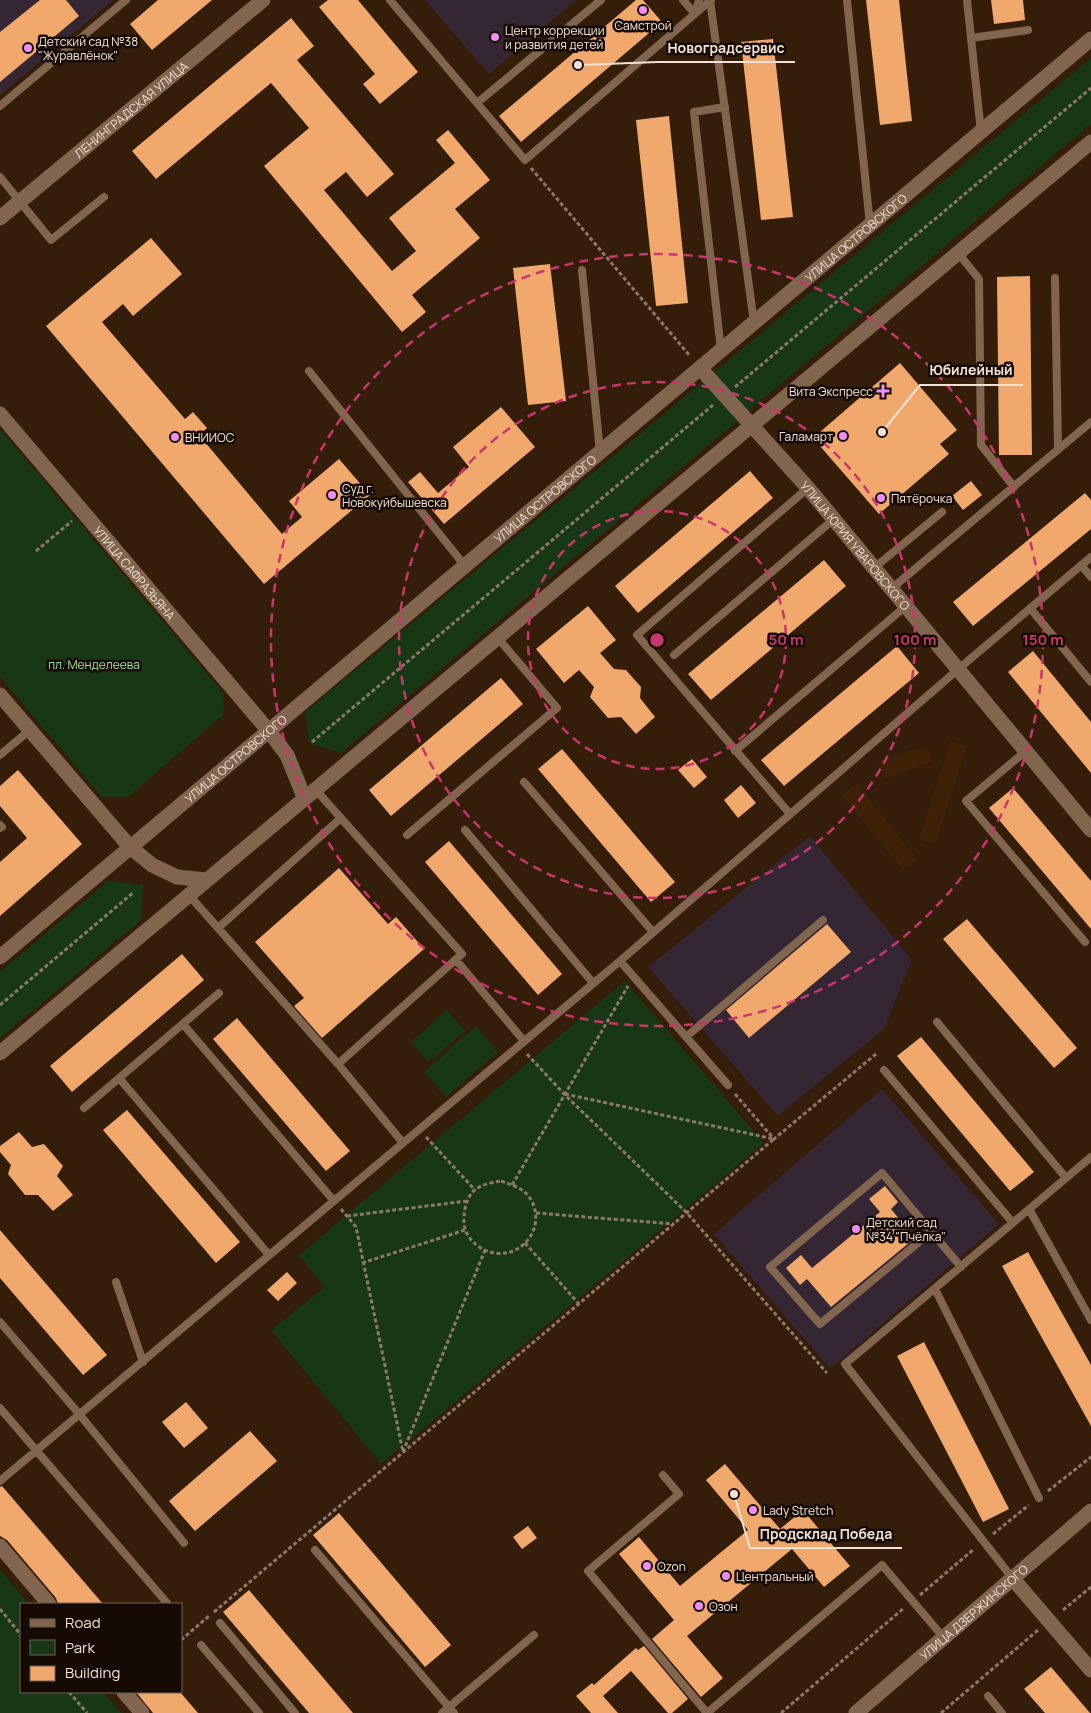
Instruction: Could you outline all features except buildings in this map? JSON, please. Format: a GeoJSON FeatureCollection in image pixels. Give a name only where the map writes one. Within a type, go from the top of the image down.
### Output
{"type":"FeatureCollection","features":[{"type":"Feature","properties":{"kind":"main road","name":"ЛЕНИНГРАДСКАЯ УЛИЦА"},"geometry":{"type":"LineString","coordinates":[[0,218],[263,0]]}},
{"type":"Feature","properties":{"kind":"main road","name":"УЛИЦА ОСТРОВСКОГО"},"geometry":{"type":"LineString","coordinates":[[0,957],[1091,39]]}},
{"type":"Feature","properties":{"kind":"main road"},"geometry":{"type":"LineString","coordinates":[[0,1053],[188,894],[958,253],[1089,148]]}},
{"type":"Feature","properties":{"kind":"main road","name":"УЛИЦА ЮРИЯ УВАРОВСКОГО"},"geometry":{"type":"LineString","coordinates":[[700,368],[808,488],[1091,830]]}},
{"type":"Feature","properties":{"kind":"main road","name":"УЛИЦА САФРАЗЬЯНА"},"geometry":{"type":"LineString","coordinates":[[0,414],[268,730],[309,793]]}},
{"type":"Feature","properties":{"kind":"main road"},"geometry":{"type":"LineString","coordinates":[[0,695],[130,847],[152,864],[177,877],[206,880]]}},
{"type":"Feature","properties":{"kind":"main road","name":"УЛИЦА ДЗЕРЖИНСКОГО"},"geometry":{"type":"LineString","coordinates":[[856,1713],[1091,1511]]}},
{"type":"Feature","properties":{"kind":"main road"},"geometry":{"type":"LineString","coordinates":[[0,1546],[49,1603]]}},
{"type":"Feature","properties":{"kind":"main road"},"geometry":{"type":"LineString","coordinates":[[1013,1579],[1091,1670]]}},
{"type":"Feature","properties":{"kind":"main road"},"geometry":{"type":"LineString","coordinates":[[125,1693],[142,1713]]}},
{"type":"Feature","properties":{"kind":"lane"},"geometry":{"type":"LineString","coordinates":[[0,106],[126,0]]}},
{"type":"Feature","properties":{"kind":"lane"},"geometry":{"type":"LineString","coordinates":[[390,0],[525,160],[710,0]]}},
{"type":"Feature","properties":{"kind":"lane"},"geometry":{"type":"LineString","coordinates":[[683,0],[695,14]]}},
{"type":"Feature","properties":{"kind":"lane"},"geometry":{"type":"LineString","coordinates":[[695,14],[699,0]]}},
{"type":"Feature","properties":{"kind":"lane"},"geometry":{"type":"LineString","coordinates":[[710,0],[754,323]]}},
{"type":"Feature","properties":{"kind":"lane"},"geometry":{"type":"LineString","coordinates":[[847,0],[870,225]]}},
{"type":"Feature","properties":{"kind":"lane"},"geometry":{"type":"LineString","coordinates":[[967,0],[981,132]]}},
{"type":"Feature","properties":{"kind":"lane"},"geometry":{"type":"LineString","coordinates":[[477,104],[596,2]]}},
{"type":"Feature","properties":{"kind":"lane"},"geometry":{"type":"LineString","coordinates":[[971,38],[1028,30]]}},
{"type":"Feature","properties":{"kind":"lane"},"geometry":{"type":"LineString","coordinates":[[720,350],[694,112],[725,107]]}},
{"type":"Feature","properties":{"kind":"lane"},"geometry":{"type":"LineString","coordinates":[[0,177],[51,240],[104,197]]}},
{"type":"Feature","properties":{"kind":"lane"},"geometry":{"type":"LineString","coordinates":[[958,253],[979,279],[981,445],[1014,487]]}},
{"type":"Feature","properties":{"kind":"lane"},"geometry":{"type":"LineString","coordinates":[[582,270],[600,453]]}},
{"type":"Feature","properties":{"kind":"lane"},"geometry":{"type":"LineString","coordinates":[[1055,278],[1058,450]]}},
{"type":"Feature","properties":{"kind":"lane"},"geometry":{"type":"LineString","coordinates":[[309,371],[464,566]]}},
{"type":"Feature","properties":{"kind":"lane"},"geometry":{"type":"LineString","coordinates":[[892,589],[1091,422]]}},
{"type":"Feature","properties":{"kind":"lane"},"geometry":{"type":"LineString","coordinates":[[790,814],[637,635],[808,488]]}},
{"type":"Feature","properties":{"kind":"lane"},"geometry":{"type":"LineString","coordinates":[[874,568],[942,512]]}},
{"type":"Feature","properties":{"kind":"lane"},"geometry":{"type":"LineString","coordinates":[[674,655],[834,519]]}},
{"type":"Feature","properties":{"kind":"lane"},"geometry":{"type":"LineString","coordinates":[[0,1481],[593,983],[1091,557]]}},
{"type":"Feature","properties":{"kind":"lane"},"geometry":{"type":"LineString","coordinates":[[1081,565],[1091,577]]}},
{"type":"Feature","properties":{"kind":"lane"},"geometry":{"type":"LineString","coordinates":[[735,750],[906,606]]}},
{"type":"Feature","properties":{"kind":"lane"},"geometry":{"type":"LineString","coordinates":[[1030,608],[1091,682]]}},
{"type":"Feature","properties":{"kind":"lane"},"geometry":{"type":"LineString","coordinates":[[407,835],[557,708],[497,637]]}},
{"type":"Feature","properties":{"kind":"lane"},"geometry":{"type":"LineString","coordinates":[[0,755],[30,730]]}},
{"type":"Feature","properties":{"kind":"lane"},"geometry":{"type":"LineString","coordinates":[[1026,751],[966,801],[1085,942]]}},
{"type":"Feature","properties":{"kind":"lane"},"geometry":{"type":"LineString","coordinates":[[524,782],[653,932]]}},
{"type":"Feature","properties":{"kind":"lane"},"geometry":{"type":"LineString","coordinates":[[309,793],[341,818],[462,954],[338,1064]]}},
{"type":"Feature","properties":{"kind":"lane"},"geometry":{"type":"LineString","coordinates":[[218,928],[341,818]]}},
{"type":"Feature","properties":{"kind":"lane"},"geometry":{"type":"LineString","coordinates":[[465,830],[593,983]]}},
{"type":"Feature","properties":{"kind":"lane"},"geometry":{"type":"LineString","coordinates":[[188,894],[338,1064],[403,1143]]}},
{"type":"Feature","properties":{"kind":"lane"},"geometry":{"type":"LineString","coordinates":[[686,1037],[823,920]]}},
{"type":"Feature","properties":{"kind":"lane"},"geometry":{"type":"LineString","coordinates":[[456,960],[521,1043]]}},
{"type":"Feature","properties":{"kind":"lane"},"geometry":{"type":"LineString","coordinates":[[620,960],[728,1086]]}},
{"type":"Feature","properties":{"kind":"lane"},"geometry":{"type":"LineString","coordinates":[[84,1108],[219,993]]}},
{"type":"Feature","properties":{"kind":"lane"},"geometry":{"type":"LineString","coordinates":[[937,1022],[1066,1178]]}},
{"type":"Feature","properties":{"kind":"lane"},"geometry":{"type":"LineString","coordinates":[[183,1024],[334,1201]]}},
{"type":"Feature","properties":{"kind":"lane"},"geometry":{"type":"LineString","coordinates":[[884,1070],[1013,1223]]}},
{"type":"Feature","properties":{"kind":"lane"},"geometry":{"type":"LineString","coordinates":[[119,1078],[269,1255]]}},
{"type":"Feature","properties":{"kind":"lane"},"geometry":{"type":"LineString","coordinates":[[1013,1579],[845,1364],[1091,1157]]}},
{"type":"Feature","properties":{"kind":"lane"},"geometry":{"type":"LineString","coordinates":[[932,1232],[820,1324],[770,1267],[882,1173],[932,1232],[961,1267]]}},
{"type":"Feature","properties":{"kind":"lane"},"geometry":{"type":"LineString","coordinates":[[1029,1209],[1091,1320]]}},
{"type":"Feature","properties":{"kind":"lane"},"geometry":{"type":"LineString","coordinates":[[116,1282],[143,1362]]}},
{"type":"Feature","properties":{"kind":"lane"},"geometry":{"type":"LineString","coordinates":[[935,1290],[1039,1498]]}},
{"type":"Feature","properties":{"kind":"lane"},"geometry":{"type":"LineString","coordinates":[[0,1322],[80,1415],[184,1543]]}},
{"type":"Feature","properties":{"kind":"lane"},"geometry":{"type":"LineString","coordinates":[[0,1408],[167,1603]]}},
{"type":"Feature","properties":{"kind":"lane"},"geometry":{"type":"LineString","coordinates":[[663,1475],[679,1494],[588,1571],[707,1713],[882,1565],[944,1638]]}},
{"type":"Feature","properties":{"kind":"lane"},"geometry":{"type":"LineString","coordinates":[[315,1550],[452,1710]]}},
{"type":"Feature","properties":{"kind":"lane"},"geometry":{"type":"LineString","coordinates":[[220,1623],[295,1713]]}},
{"type":"Feature","properties":{"kind":"lane"},"geometry":{"type":"LineString","coordinates":[[442,1713],[452,1710],[534,1636]]}},
{"type":"Feature","properties":{"kind":"lane"},"geometry":{"type":"LineString","coordinates":[[201,1645],[259,1713]]}},
{"type":"Feature","properties":{"kind":"lane"},"geometry":{"type":"LineString","coordinates":[[988,1696],[1002,1713]]}},
{"type":"Feature","properties":{"kind":"path"},"geometry":{"type":"LineString","coordinates":[[312,742],[1091,88]]}},
{"type":"Feature","properties":{"kind":"path"},"geometry":{"type":"LineString","coordinates":[[525,160],[700,368]]}},
{"type":"Feature","properties":{"kind":"path"},"geometry":{"type":"LineString","coordinates":[[36,551],[75,518]]}},
{"type":"Feature","properties":{"kind":"path"},"geometry":{"type":"LineString","coordinates":[[0,1005],[134,892]]}},
{"type":"Feature","properties":{"kind":"path"},"geometry":{"type":"LineString","coordinates":[[512,1185],[634,976]]}},
{"type":"Feature","properties":{"kind":"path"},"geometry":{"type":"LineString","coordinates":[[521,1043],[564,1094],[687,1213],[827,1373]]}},
{"type":"Feature","properties":{"kind":"path"},"geometry":{"type":"LineString","coordinates":[[182,1639],[876,1054]]}},
{"type":"Feature","properties":{"kind":"path"},"geometry":{"type":"LineString","coordinates":[[728,1086],[774,1140]]}},
{"type":"Feature","properties":{"kind":"path"},"geometry":{"type":"LineString","coordinates":[[564,1094],[774,1140]]}},
{"type":"Feature","properties":{"kind":"path"},"geometry":{"type":"LineString","coordinates":[[419,1129],[475,1190]]}},
{"type":"Feature","properties":{"kind":"path"},"geometry":{"type":"LineString","coordinates":[[501,1181],[512,1185],[523,1190],[531,1198],[536,1213],[536,1222],[532,1233],[525,1243],[513,1252],[500,1254],[485,1250],[473,1242],[465,1230],[464,1213],[468,1201],[475,1190],[491,1182],[501,1181]]}},
{"type":"Feature","properties":{"kind":"path"},"geometry":{"type":"LineString","coordinates":[[334,1201],[356,1227],[403,1453]]}},
{"type":"Feature","properties":{"kind":"path"},"geometry":{"type":"LineString","coordinates":[[347,1216],[468,1201]]}},
{"type":"Feature","properties":{"kind":"path"},"geometry":{"type":"LineString","coordinates":[[536,1213],[674,1224]]}},
{"type":"Feature","properties":{"kind":"path"},"geometry":{"type":"LineString","coordinates":[[362,1262],[465,1230]]}},
{"type":"Feature","properties":{"kind":"path"},"geometry":{"type":"LineString","coordinates":[[525,1243],[579,1304]]}},
{"type":"Feature","properties":{"kind":"path"},"geometry":{"type":"LineString","coordinates":[[403,1453],[485,1250]]}},
{"type":"Feature","properties":{"kind":"path"},"geometry":{"type":"LineString","coordinates":[[781,1713],[983,1541]]}},
{"type":"Feature","properties":{"kind":"path"},"geometry":{"type":"LineString","coordinates":[[1063,1610],[1091,1587]]}},
{"type":"Feature","properties":{"kind":"path"},"geometry":{"type":"LineString","coordinates":[[0,1609],[20,1634]]}},
{"type":"Feature","properties":{"kind":"path"},"geometry":{"type":"LineString","coordinates":[[941,1713],[1038,1630]]}},
{"type":"Feature","properties":{"kind":"path"},"geometry":{"type":"LineString","coordinates":[[70,1693],[87,1713]]}},
{"type":"Feature","properties":{"kind":"shaded area","name":"Детский сад №38 \"Журавлёнок\""},"geometry":{"type":"Polygon","coordinates":[[[0,0],[113,0],[0,95],[0,0]]]}},
{"type":"Feature","properties":{"kind":"shaded area","name":"Центр коррекции и развития детей"},"geometry":{"type":"Polygon","coordinates":[[[425,0],[576,0],[489,74],[425,0]]]}},
{"type":"Feature","properties":{"kind":"shaded area"},"geometry":{"type":"Polygon","coordinates":[[[951,741],[967,746],[935,845],[919,839],[951,741]]]}},
{"type":"Feature","properties":{"kind":"shaded area"},"geometry":{"type":"Polygon","coordinates":[[[926,745],[932,762],[884,779],[878,762],[926,745]]]}},
{"type":"Feature","properties":{"kind":"shaded area"},"geometry":{"type":"Polygon","coordinates":[[[856,783],[917,859],[903,870],[842,795],[856,783]]]}},
{"type":"Feature","properties":{"kind":"shaded area"},"geometry":{"type":"Polygon","coordinates":[[[810,836],[912,960],[884,1029],[778,1116],[648,967],[810,836]]]}},
{"type":"Feature","properties":{"kind":"shaded area","name":"Детский сад №34 \"Пчёлка\""},"geometry":{"type":"Polygon","coordinates":[[[882,1089],[999,1224],[830,1369],[714,1234],[882,1089]]]}},
{"type":"Feature","properties":{"kind":"green space"},"geometry":{"type":"Polygon","coordinates":[[[1091,58],[1091,124],[747,412],[712,374],[1091,58]]]}},
{"type":"Feature","properties":{"kind":"green space"},"geometry":{"type":"Polygon","coordinates":[[[707,378],[742,417],[341,753],[309,743],[305,712],[707,378]]]}},
{"type":"Feature","properties":{"kind":"green space","name":"пл. Менделеева"},"geometry":{"type":"Polygon","coordinates":[[[0,429],[224,694],[223,715],[128,797],[102,797],[0,677],[0,429]]]}},
{"type":"Feature","properties":{"kind":"green space"},"geometry":{"type":"Polygon","coordinates":[[[108,881],[143,885],[141,920],[0,1038],[0,972],[108,881]]]}},
{"type":"Feature","properties":{"kind":"green space"},"geometry":{"type":"Polygon","coordinates":[[[625,981],[764,1143],[381,1464],[271,1330],[325,1287],[299,1255],[625,981]]]}},
{"type":"Feature","properties":{"kind":"green space"},"geometry":{"type":"Polygon","coordinates":[[[447,1010],[465,1031],[429,1062],[411,1042],[447,1010]]]}},
{"type":"Feature","properties":{"kind":"green space"},"geometry":{"type":"Polygon","coordinates":[[[476,1026],[498,1052],[446,1097],[424,1072],[476,1026]]]}},
{"type":"Feature","properties":{"kind":"green space"},"geometry":{"type":"Polygon","coordinates":[[[0,1570],[28,1603],[20,1603],[20,1693],[104,1693],[122,1713],[0,1713],[0,1570]]]}},
{"type":"Feature","properties":{"kind":"place","name":"Самстрой"},"geometry":{"type":"Point","coordinates":[643,10]}},
{"type":"Feature","properties":{"kind":"place","name":"Центр коррекции и развития детей"},"geometry":{"type":"Point","coordinates":[495,37]}},
{"type":"Feature","properties":{"kind":"place","name":"Детский сад №38 \"Журавлёнок\""},"geometry":{"type":"Point","coordinates":[28,48]}},
{"type":"Feature","properties":{"kind":"place","name":"Новоградсервис"},"geometry":{"type":"Point","coordinates":[578,65]}},
{"type":"Feature","properties":{"kind":"place","name":"Вита Экспресс"},"geometry":{"type":"Point","coordinates":[883,391]}},
{"type":"Feature","properties":{"kind":"place","name":"Юбилейный"},"geometry":{"type":"Point","coordinates":[882,432]}},
{"type":"Feature","properties":{"kind":"place","name":"Галамарт"},"geometry":{"type":"Point","coordinates":[843,436]}},
{"type":"Feature","properties":{"kind":"place","name":"ВНИИОС"},"geometry":{"type":"Point","coordinates":[175,437]}},
{"type":"Feature","properties":{"kind":"place","name":"Суд г. Новокуйбышевска"},"geometry":{"type":"Point","coordinates":[332,495]}},
{"type":"Feature","properties":{"kind":"place","name":"Пятёрочка"},"geometry":{"type":"Point","coordinates":[881,498]}},
{"type":"Feature","properties":{"kind":"place","name":"Детский сад №34 \"Пчёлка\""},"geometry":{"type":"Point","coordinates":[856,1229]}},
{"type":"Feature","properties":{"kind":"place","name":"Продсклад Победа"},"geometry":{"type":"Point","coordinates":[734,1494]}},
{"type":"Feature","properties":{"kind":"place","name":"Lady Stretch"},"geometry":{"type":"Point","coordinates":[753,1510]}},
{"type":"Feature","properties":{"kind":"place","name":"Ozon"},"geometry":{"type":"Point","coordinates":[647,1566]}},
{"type":"Feature","properties":{"kind":"place","name":"Центральный"},"geometry":{"type":"Point","coordinates":[726,1576]}},
{"type":"Feature","properties":{"kind":"place","name":"Озон"},"geometry":{"type":"Point","coordinates":[699,1606]}}]}
